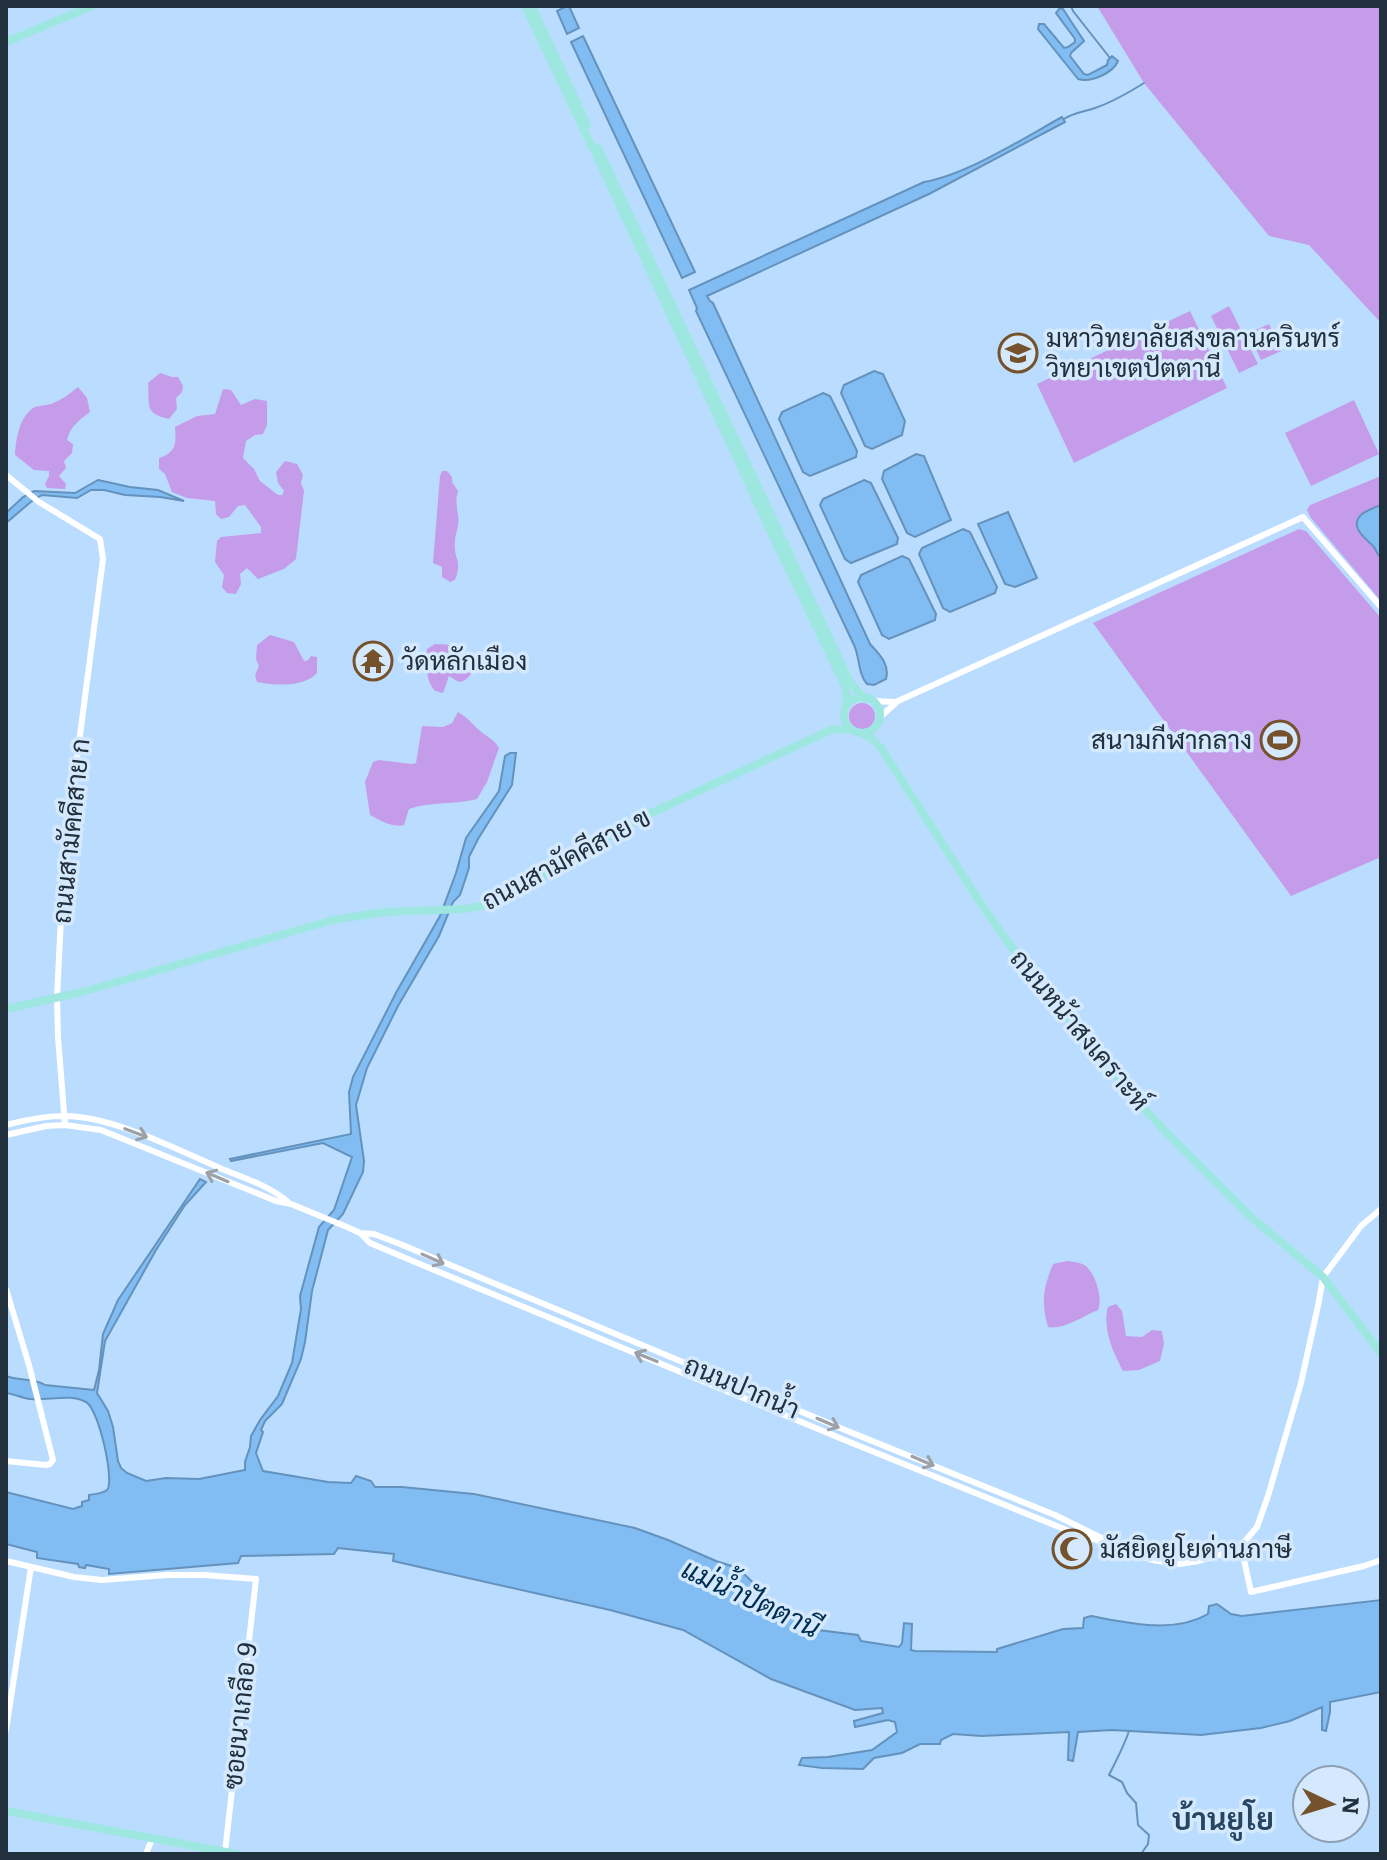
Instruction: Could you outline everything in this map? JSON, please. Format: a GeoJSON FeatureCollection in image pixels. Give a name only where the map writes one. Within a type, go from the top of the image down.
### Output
{"type":"FeatureCollection","features":[{"type":"Feature","properties":{"kind":"main road"},"geometry":{"type":"LineString","coordinates":[[6,42],[92,6]]}},
{"type":"Feature","properties":{"kind":"main road"},"geometry":{"type":"LineString","coordinates":[[525,6],[595,148],[850,682],[878,708],[878,721],[870,731],[856,732],[845,722],[844,684],[775,541],[595,148],[532,6]]}},
{"type":"Feature","properties":{"kind":"main road"},"geometry":{"type":"LineString","coordinates":[[833,729],[854,699],[868,699]]}},
{"type":"Feature","properties":{"kind":"main road","name":"ถนนหน้าสงเคราะห์"},"geometry":{"type":"LineString","coordinates":[[878,721],[877,736],[881,748]]}},
{"type":"Feature","properties":{"kind":"main road","name":"ถนนสามัคคีสาย ข"},"geometry":{"type":"LineString","coordinates":[[6,1009],[127,980],[333,920],[385,912],[455,910],[492,904],[651,813],[833,729],[856,732]]}},
{"type":"Feature","properties":{"kind":"main road","name":"ถนนหน้าสงเคราะห์"},"geometry":{"type":"LineString","coordinates":[[856,732],[871,738],[881,748],[1004,937],[1131,1094],[1224,1191],[1323,1277],[1381,1353]]}},
{"type":"Feature","properties":{"kind":"main road"},"geometry":{"type":"LineString","coordinates":[[6,1811],[237,1854]]}},
{"type":"Feature","properties":{"kind":"street","name":"ถนนสามัคคีสาย ก"},"geometry":{"type":"LineString","coordinates":[[6,475],[39,502],[100,539],[103,559],[64,858],[57,997],[65,1125]]}},
{"type":"Feature","properties":{"kind":"street"},"geometry":{"type":"LineString","coordinates":[[868,699],[882,703],[898,701],[1303,517],[1381,607]]}},
{"type":"Feature","properties":{"kind":"street"},"geometry":{"type":"LineString","coordinates":[[878,721],[898,701]]}},
{"type":"Feature","properties":{"kind":"street","name":"ถนนปากน้ำ"},"geometry":{"type":"LineString","coordinates":[[6,1125],[29,1119],[64,1116],[103,1121],[280,1194],[291,1204]]}},
{"type":"Feature","properties":{"kind":"street","name":"ถนนปากน้ำ"},"geometry":{"type":"LineString","coordinates":[[6,1135],[46,1126],[101,1130],[276,1201],[318,1214],[360,1233],[370,1243],[1069,1531],[1152,1560],[1179,1564],[1212,1558],[1241,1546]]}},
{"type":"Feature","properties":{"kind":"street"},"geometry":{"type":"LineString","coordinates":[[1381,1209],[1361,1226],[1323,1277],[1301,1383],[1268,1496],[1257,1527],[1241,1546],[1251,1592],[1381,1560]]}},
{"type":"Feature","properties":{"kind":"street","name":"ถนนปากน้ำ"},"geometry":{"type":"LineString","coordinates":[[360,1233],[374,1234],[400,1244],[1055,1515],[1121,1548]]}},
{"type":"Feature","properties":{"kind":"street"},"geometry":{"type":"LineString","coordinates":[[6,1289],[53,1457],[52,1462],[46,1465],[6,1461]]}},
{"type":"Feature","properties":{"kind":"street"},"geometry":{"type":"LineString","coordinates":[[522,1306],[525,1296]]}},
{"type":"Feature","properties":{"kind":"street"},"geometry":{"type":"LineString","coordinates":[[707,1382],[710,1373]]}},
{"type":"Feature","properties":{"kind":"street"},"geometry":{"type":"LineString","coordinates":[[6,1561],[31,1567],[6,1730]]}},
{"type":"Feature","properties":{"kind":"street","name":"ซอยนาเกลือ 9"},"geometry":{"type":"LineString","coordinates":[[31,1567],[102,1580],[167,1575],[256,1579],[225,1852]]}},
{"type":"Feature","properties":{"kind":"street"},"geometry":{"type":"LineString","coordinates":[[146,1854],[152,1839]]}},
{"type":"Feature","properties":{"kind":"shaded area"},"geometry":{"type":"Polygon","coordinates":[[[1097,6],[1381,6],[1381,323],[1309,245],[1269,236],[1144,83],[1097,6]]]}},
{"type":"Feature","properties":{"kind":"shaded area"},"geometry":{"type":"Polygon","coordinates":[[[1229,306],[1258,364],[1239,373],[1211,316],[1229,306]]]}},
{"type":"Feature","properties":{"kind":"shaded area"},"geometry":{"type":"Polygon","coordinates":[[[1190,311],[1227,388],[1074,463],[1037,384],[1190,311]]]}},
{"type":"Feature","properties":{"kind":"shaded area"},"geometry":{"type":"Polygon","coordinates":[[[1269,324],[1274,335],[1254,344],[1249,333],[1269,324]]]}},
{"type":"Feature","properties":{"kind":"shaded area"},"geometry":{"type":"Polygon","coordinates":[[[1276,340],[1281,351],[1261,360],[1256,349],[1276,340]]]}},
{"type":"Feature","properties":{"kind":"shaded area"},"geometry":{"type":"Polygon","coordinates":[[[160,373],[178,377],[183,386],[176,398],[177,409],[169,419],[155,414],[150,407],[148,383],[160,373]]]}},
{"type":"Feature","properties":{"kind":"shaded area"},"geometry":{"type":"Polygon","coordinates":[[[78,387],[87,398],[90,412],[68,435],[67,440],[73,444],[72,453],[64,461],[66,468],[59,476],[66,484],[65,489],[47,488],[45,484],[49,471],[34,470],[15,455],[19,429],[24,417],[33,408],[49,405],[78,387]]]}},
{"type":"Feature","properties":{"kind":"shaded area"},"geometry":{"type":"Polygon","coordinates":[[[223,389],[231,390],[241,405],[255,399],[267,401],[267,425],[263,434],[246,441],[243,458],[260,481],[282,495],[284,491],[278,483],[276,472],[285,461],[297,464],[303,475],[296,559],[284,569],[258,579],[247,568],[240,574],[241,584],[236,594],[227,593],[222,587],[224,575],[215,562],[217,541],[221,537],[261,533],[261,527],[245,505],[238,506],[229,517],[221,519],[216,514],[215,501],[187,498],[172,492],[165,474],[159,469],[159,458],[174,446],[175,427],[197,416],[215,414],[223,389]]]}},
{"type":"Feature","properties":{"kind":"shaded area"},"geometry":{"type":"Polygon","coordinates":[[[1354,400],[1379,454],[1311,486],[1285,433],[1354,400]]]}},
{"type":"Feature","properties":{"kind":"shaded area"},"geometry":{"type":"Polygon","coordinates":[[[442,471],[447,471],[452,477],[458,491],[455,548],[458,568],[455,580],[450,582],[442,577],[442,567],[433,563],[442,471]]]}},
{"type":"Feature","properties":{"kind":"shaded area"},"geometry":{"type":"Polygon","coordinates":[[[1381,476],[1381,601],[1307,510],[1310,505],[1381,476]]]}},
{"type":"Feature","properties":{"kind":"shaded area","name":"สนามกีฬากลาง"},"geometry":{"type":"Polygon","coordinates":[[[1299,529],[1306,531],[1381,618],[1381,857],[1291,896],[1093,623],[1299,529]]]}},
{"type":"Feature","properties":{"kind":"shaded area"},"geometry":{"type":"Polygon","coordinates":[[[270,635],[294,642],[304,661],[311,656],[317,657],[317,673],[297,683],[257,682],[257,645],[270,635]]]}},
{"type":"Feature","properties":{"kind":"shaded area"},"geometry":{"type":"Polygon","coordinates":[[[435,644],[453,647],[475,665],[462,681],[449,676],[443,693],[435,691],[427,672],[427,649],[435,644]]]}},
{"type":"Feature","properties":{"kind":"shaded area"},"geometry":{"type":"Polygon","coordinates":[[[862,703],[871,707],[875,716],[871,725],[862,729],[853,725],[849,716],[853,707],[862,703]]]}},
{"type":"Feature","properties":{"kind":"shaded area"},"geometry":{"type":"Polygon","coordinates":[[[458,712],[499,748],[487,782],[477,799],[409,809],[404,825],[400,826],[370,815],[365,782],[373,762],[416,763],[422,726],[443,727],[452,723],[458,712]]]}},
{"type":"Feature","properties":{"kind":"shaded area"},"geometry":{"type":"Polygon","coordinates":[[[1067,1261],[1090,1270],[1099,1294],[1098,1310],[1067,1325],[1048,1327],[1044,1310],[1047,1281],[1053,1264],[1067,1261]]]}},
{"type":"Feature","properties":{"kind":"shaded area"},"geometry":{"type":"Polygon","coordinates":[[[1116,1304],[1122,1311],[1126,1336],[1142,1337],[1152,1330],[1162,1331],[1164,1344],[1160,1361],[1139,1370],[1123,1371],[1112,1348],[1106,1323],[1108,1307],[1116,1304]]]}},
{"type":"Feature","properties":{"kind":"water"},"geometry":{"type":"Polygon","coordinates":[[[567,6],[579,28],[567,34],[557,11],[567,6]]]}},
{"type":"Feature","properties":{"kind":"water"},"geometry":{"type":"Polygon","coordinates":[[[1060,8],[1084,41],[1070,56],[1088,75],[1107,65],[1112,56],[1118,61],[1107,73],[1095,78],[1078,79],[1038,29],[1039,24],[1044,24],[1064,48],[1075,42],[1056,13],[1060,8]]]}},
{"type":"Feature","properties":{"kind":"water"},"geometry":{"type":"Polygon","coordinates":[[[583,36],[695,272],[682,278],[571,42],[583,36]]]}},
{"type":"Feature","properties":{"kind":"water"},"geometry":{"type":"Polygon","coordinates":[[[1062,117],[1065,122],[929,194],[707,296],[713,303],[870,644],[885,664],[886,679],[874,685],[867,684],[854,645],[696,311],[689,290],[924,182],[976,164],[1062,117]]]}},
{"type":"Feature","properties":{"kind":"water"},"geometry":{"type":"Polygon","coordinates":[[[874,371],[883,374],[905,421],[902,435],[872,449],[865,446],[841,393],[844,385],[874,371]]]}},
{"type":"Feature","properties":{"kind":"water"},"geometry":{"type":"Polygon","coordinates":[[[823,393],[830,396],[857,451],[856,457],[810,476],[803,472],[779,419],[782,412],[823,393]]]}},
{"type":"Feature","properties":{"kind":"water"},"geometry":{"type":"Polygon","coordinates":[[[916,454],[924,456],[951,520],[915,537],[907,533],[882,479],[884,471],[916,454]]]}},
{"type":"Feature","properties":{"kind":"water"},"geometry":{"type":"Polygon","coordinates":[[[98,480],[158,490],[184,501],[104,490],[91,490],[77,498],[42,495],[6,523],[6,513],[34,491],[75,493],[98,480]]]}},
{"type":"Feature","properties":{"kind":"water"},"geometry":{"type":"Polygon","coordinates":[[[864,480],[871,483],[898,538],[897,544],[851,563],[845,559],[820,505],[823,499],[864,480]]]}},
{"type":"Feature","properties":{"kind":"water"},"geometry":{"type":"Polygon","coordinates":[[[1381,505],[1381,558],[1360,533],[1357,524],[1362,514],[1381,505]]]}},
{"type":"Feature","properties":{"kind":"water"},"geometry":{"type":"Polygon","coordinates":[[[1008,512],[1037,578],[1015,587],[1005,584],[978,524],[1008,512]]]}},
{"type":"Feature","properties":{"kind":"water"},"geometry":{"type":"Polygon","coordinates":[[[963,529],[970,532],[997,587],[995,593],[950,612],[943,608],[919,554],[922,548],[963,529]]]}},
{"type":"Feature","properties":{"kind":"water"},"geometry":{"type":"Polygon","coordinates":[[[902,556],[909,559],[936,614],[935,620],[889,639],[882,635],[858,582],[861,575],[902,556]]]}},
{"type":"Feature","properties":{"kind":"water","name":"แม่น้ำปัตตานี"},"geometry":{"type":"Polygon","coordinates":[[[516,753],[512,785],[478,839],[469,857],[469,868],[460,895],[453,902],[439,936],[398,1006],[367,1068],[356,1105],[363,1172],[343,1214],[328,1230],[312,1291],[301,1359],[282,1404],[265,1421],[261,1430],[256,1453],[263,1471],[328,1482],[351,1483],[356,1476],[371,1481],[375,1487],[474,1494],[635,1528],[738,1568],[781,1610],[813,1620],[818,1630],[858,1635],[861,1641],[899,1647],[904,1623],[912,1624],[911,1650],[915,1651],[997,1652],[997,1649],[1063,1629],[1083,1628],[1084,1618],[1091,1616],[1135,1624],[1166,1625],[1194,1620],[1208,1614],[1209,1606],[1217,1604],[1231,1614],[1242,1616],[1381,1600],[1381,1692],[1330,1702],[1326,1731],[1322,1730],[1322,1707],[1290,1721],[1261,1728],[1201,1735],[1112,1730],[1078,1732],[1073,1761],[1068,1760],[1069,1732],[982,1736],[953,1734],[941,1740],[940,1744],[920,1744],[902,1753],[874,1758],[863,1769],[822,1768],[799,1765],[802,1758],[872,1750],[897,1732],[895,1722],[888,1720],[855,1727],[854,1721],[883,1713],[882,1708],[855,1710],[771,1679],[683,1630],[610,1610],[393,1561],[394,1554],[338,1548],[334,1554],[241,1556],[238,1563],[109,1574],[109,1569],[86,1565],[85,1568],[78,1564],[37,1558],[37,1552],[6,1544],[6,1492],[73,1509],[89,1500],[89,1495],[107,1490],[109,1474],[96,1418],[86,1402],[66,1398],[30,1399],[6,1393],[6,1376],[45,1385],[94,1390],[103,1334],[118,1300],[200,1179],[206,1182],[185,1205],[156,1250],[105,1341],[97,1393],[113,1427],[118,1461],[127,1473],[146,1481],[199,1479],[245,1470],[251,1436],[278,1396],[292,1363],[301,1309],[300,1296],[319,1227],[334,1210],[352,1157],[323,1143],[230,1159],[351,1134],[349,1092],[353,1077],[440,916],[466,838],[499,791],[505,756],[516,753]]]}},
{"type":"Feature","properties":{"kind":"waterway"},"geometry":{"type":"LineString","coordinates":[[1071,6],[1110,58]]}},
{"type":"Feature","properties":{"kind":"waterway"},"geometry":{"type":"LineString","coordinates":[[1064,119],[1108,103],[1144,83]]}},
{"type":"Feature","properties":{"kind":"waterway"},"geometry":{"type":"LineString","coordinates":[[1129,1731],[1109,1775],[1122,1782],[1136,1803],[1138,1825],[1149,1835],[1148,1844],[1141,1854]]}},
{"type":"Feature","properties":{"kind":"place","name":"มหาวิทยาลัยสงขลานครินทร์ วิทยาเขตปัตตานี"},"geometry":{"type":"Point","coordinates":[1018,353]}},
{"type":"Feature","properties":{"kind":"place","name":"วัดหลักเมือง"},"geometry":{"type":"Point","coordinates":[373,661]}},
{"type":"Feature","properties":{"kind":"place","name":"สนามกีฬากลาง"},"geometry":{"type":"Point","coordinates":[1280,740]}},
{"type":"Feature","properties":{"kind":"place","name":"มัสยิดยูโยด่านภาษี"},"geometry":{"type":"Point","coordinates":[1072,1549]}},
{"type":"Feature","properties":{"kind":"district","name":"บ้านยูโย"},"geometry":{"type":"Point","coordinates":[1223,1820]}}]}
